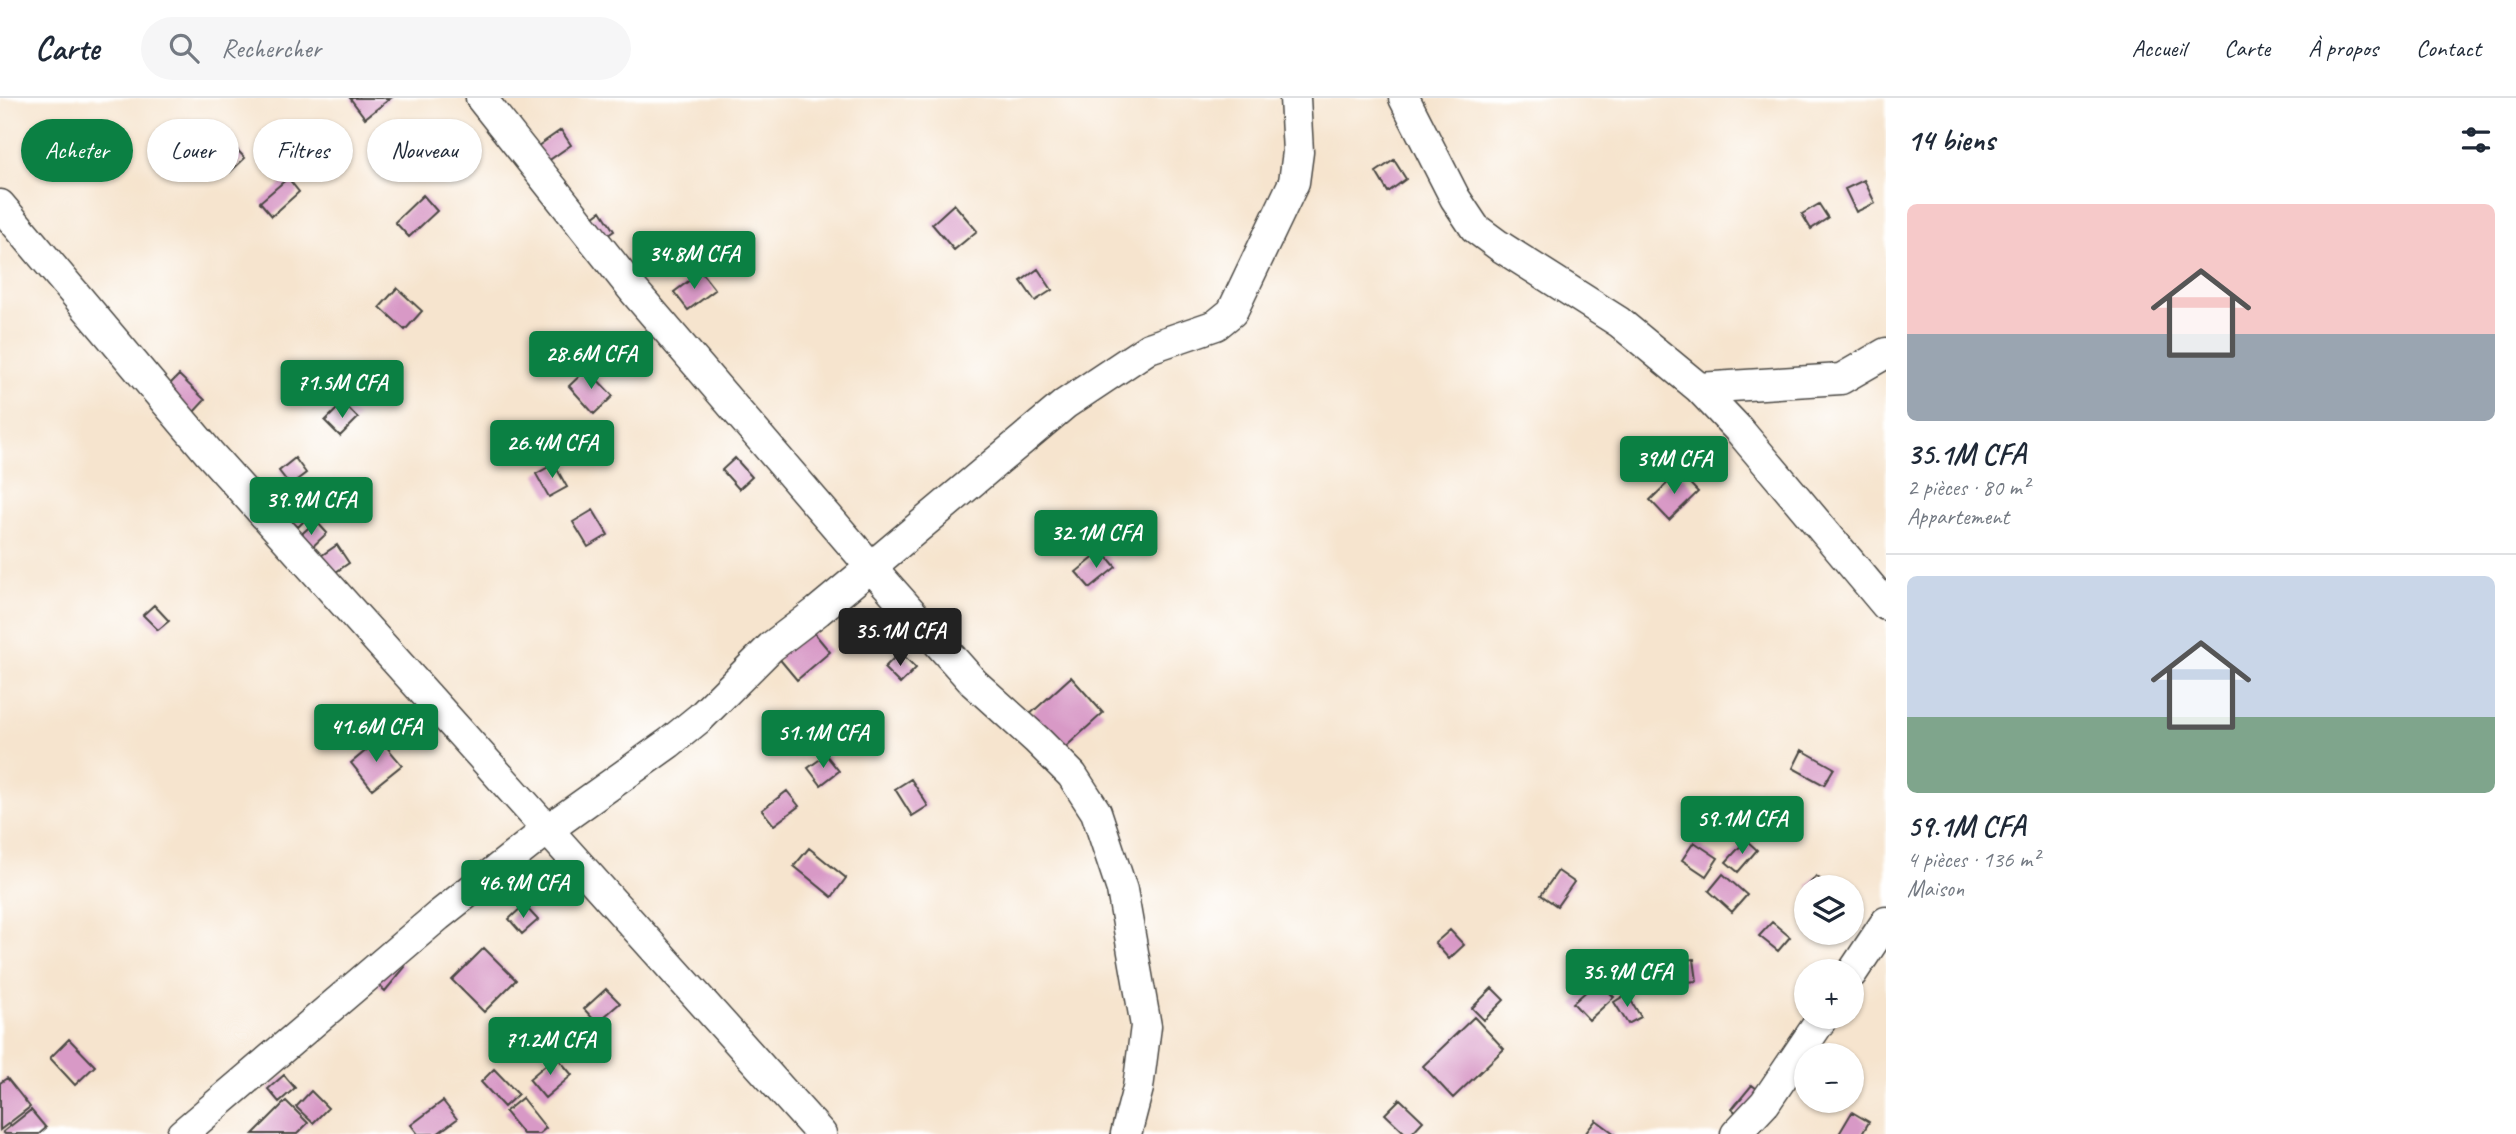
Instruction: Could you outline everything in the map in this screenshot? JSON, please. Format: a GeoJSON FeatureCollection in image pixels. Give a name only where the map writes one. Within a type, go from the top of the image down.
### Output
{"type":"FeatureCollection","features":[{"type":"Feature","properties":{"kind":"street"},"geometry":{"type":"LineString","coordinates":[[481,98],[634,291],[871,567],[974,683],[1072,775],[1096,812],[1122,890],[1146,1026],[1138,1088],[1126,1134]]}},
{"type":"Feature","properties":{"kind":"street"},"geometry":{"type":"LineString","coordinates":[[181,1134],[438,916],[547,830],[701,717],[771,647],[818,611],[1065,404],[1149,348],[1216,325],[1232,312],[1294,183],[1298,152],[1295,98]]}},
{"type":"Feature","properties":{"kind":"street"},"geometry":{"type":"LineString","coordinates":[[1404,98],[1455,198],[1475,228],[1498,246],[1619,322],[1699,388],[1739,430],[1886,605]]}},
{"type":"Feature","properties":{"kind":"street"},"geometry":{"type":"LineString","coordinates":[[0,205],[209,453],[821,1134]]}},
{"type":"Feature","properties":{"kind":"street"},"geometry":{"type":"LineString","coordinates":[[1699,388],[1841,379],[1886,353]]}},
{"type":"Feature","properties":{"kind":"street"},"geometry":{"type":"LineString","coordinates":[[1861,959],[1886,922]]}},
{"type":"Feature","properties":{"kind":"street"},"geometry":{"type":"LineString","coordinates":[[1736,1134],[1765,1103],[1815,1029]]}},
{"type":"Feature","properties":{"kind":"building"},"geometry":{"type":"Polygon","coordinates":[[[350,98],[391,98],[365,118],[350,98]]]}},
{"type":"Feature","properties":{"kind":"building"},"geometry":{"type":"Polygon","coordinates":[[[561,130],[571,145],[538,168],[528,153],[561,130]]]}},
{"type":"Feature","properties":{"kind":"building"},"geometry":{"type":"Polygon","coordinates":[[[239,152],[245,158],[239,164],[239,152]]]}},
{"type":"Feature","properties":{"kind":"building"},"geometry":{"type":"Polygon","coordinates":[[[1394,160],[1406,179],[1388,192],[1376,172],[1394,160]]]}},
{"type":"Feature","properties":{"kind":"building"},"geometry":{"type":"Polygon","coordinates":[[[1864,180],[1875,203],[1856,212],[1845,189],[1864,180]]]}},
{"type":"Feature","properties":{"kind":"building"},"geometry":{"type":"Polygon","coordinates":[[[283,182],[291,182],[299,192],[272,216],[260,202],[283,182]]]}},
{"type":"Feature","properties":{"kind":"building"},"geometry":{"type":"Polygon","coordinates":[[[423,195],[437,211],[409,237],[395,222],[423,195]]]}},
{"type":"Feature","properties":{"kind":"building"},"geometry":{"type":"Polygon","coordinates":[[[954,204],[977,231],[954,250],[932,224],[954,204]]]}},
{"type":"Feature","properties":{"kind":"building"},"geometry":{"type":"Polygon","coordinates":[[[1819,204],[1828,218],[1811,229],[1802,214],[1819,204]]]}},
{"type":"Feature","properties":{"kind":"building"},"geometry":{"type":"Polygon","coordinates":[[[601,211],[614,231],[590,247],[578,228],[601,211]]]}},
{"type":"Feature","properties":{"kind":"building"},"geometry":{"type":"Polygon","coordinates":[[[1038,269],[1052,290],[1035,301],[1021,281],[1038,269]]]}},
{"type":"Feature","properties":{"kind":"building"},"geometry":{"type":"Polygon","coordinates":[[[701,272],[715,290],[688,310],[674,292],[701,272]]]}},
{"type":"Feature","properties":{"kind":"building"},"geometry":{"type":"Polygon","coordinates":[[[397,288],[422,311],[405,330],[380,307],[397,288]]]}},
{"type":"Feature","properties":{"kind":"building"},"geometry":{"type":"Polygon","coordinates":[[[587,369],[613,396],[594,414],[569,386],[587,369]]]}},
{"type":"Feature","properties":{"kind":"building"},"geometry":{"type":"Polygon","coordinates":[[[179,375],[205,400],[192,414],[165,389],[179,375]]]}},
{"type":"Feature","properties":{"kind":"building"},"geometry":{"type":"Polygon","coordinates":[[[343,403],[358,418],[340,436],[325,421],[343,403]]]}},
{"type":"Feature","properties":{"kind":"building"},"geometry":{"type":"Polygon","coordinates":[[[295,458],[306,473],[290,485],[279,471],[295,458]]]}},
{"type":"Feature","properties":{"kind":"building"},"geometry":{"type":"Polygon","coordinates":[[[735,458],[752,477],[739,489],[722,470],[735,458]]]}},
{"type":"Feature","properties":{"kind":"building"},"geometry":{"type":"Polygon","coordinates":[[[554,464],[567,487],[549,497],[536,474],[554,464]]]}},
{"type":"Feature","properties":{"kind":"building"},"geometry":{"type":"Polygon","coordinates":[[[1679,472],[1698,492],[1669,520],[1650,500],[1679,472]]]}},
{"type":"Feature","properties":{"kind":"building"},"geometry":{"type":"Polygon","coordinates":[[[301,500],[313,512],[298,527],[286,515],[301,500]]]}},
{"type":"Feature","properties":{"kind":"building"},"geometry":{"type":"Polygon","coordinates":[[[593,510],[608,535],[588,547],[573,522],[593,510]]]}},
{"type":"Feature","properties":{"kind":"building"},"geometry":{"type":"Polygon","coordinates":[[[316,521],[327,533],[307,552],[295,540],[316,521]]]}},
{"type":"Feature","properties":{"kind":"building"},"geometry":{"type":"Polygon","coordinates":[[[337,545],[349,563],[327,578],[315,560],[337,545]]]}},
{"type":"Feature","properties":{"kind":"building"},"geometry":{"type":"Polygon","coordinates":[[[1102,551],[1116,567],[1090,588],[1076,572],[1102,551]]]}},
{"type":"Feature","properties":{"kind":"building"},"geometry":{"type":"Polygon","coordinates":[[[154,605],[169,621],[158,630],[143,615],[154,605]]]}},
{"type":"Feature","properties":{"kind":"building"},"geometry":{"type":"Polygon","coordinates":[[[800,616],[830,652],[797,680],[767,644],[800,616]]]}},
{"type":"Feature","properties":{"kind":"building"},"geometry":{"type":"Polygon","coordinates":[[[900,652],[916,668],[900,684],[884,668],[900,652]]]}},
{"type":"Feature","properties":{"kind":"building"},"geometry":{"type":"Polygon","coordinates":[[[1071,677],[1103,713],[1060,752],[1028,716],[1071,677]]]}},
{"type":"Feature","properties":{"kind":"building"},"geometry":{"type":"Polygon","coordinates":[[[380,739],[402,765],[372,789],[351,763],[380,739]]]}},
{"type":"Feature","properties":{"kind":"building"},"geometry":{"type":"Polygon","coordinates":[[[1802,750],[1834,768],[1824,785],[1793,768],[1802,750]]]}},
{"type":"Feature","properties":{"kind":"building"},"geometry":{"type":"Polygon","coordinates":[[[826,755],[839,771],[821,785],[808,768],[826,755]]]}},
{"type":"Feature","properties":{"kind":"building"},"geometry":{"type":"Polygon","coordinates":[[[911,779],[928,806],[912,816],[895,789],[911,779]]]}},
{"type":"Feature","properties":{"kind":"building"},"geometry":{"type":"Polygon","coordinates":[[[787,791],[799,806],[774,825],[762,810],[787,791]]]}},
{"type":"Feature","properties":{"kind":"building"},"geometry":{"type":"Polygon","coordinates":[[[1730,800],[1744,813],[1732,826],[1717,813],[1730,800]]]}},
{"type":"Feature","properties":{"kind":"building"},"geometry":{"type":"Polygon","coordinates":[[[1746,840],[1757,850],[1738,872],[1726,862],[1746,840]]]}},
{"type":"Feature","properties":{"kind":"building"},"geometry":{"type":"Polygon","coordinates":[[[1694,842],[1718,858],[1706,876],[1682,860],[1694,842]]]}},
{"type":"Feature","properties":{"kind":"building"},"geometry":{"type":"Polygon","coordinates":[[[809,848],[846,878],[832,897],[794,866],[809,848]]]}},
{"type":"Feature","properties":{"kind":"building"},"geometry":{"type":"Polygon","coordinates":[[[1558,871],[1574,882],[1557,906],[1541,895],[1558,871]]]}},
{"type":"Feature","properties":{"kind":"building"},"geometry":{"type":"Polygon","coordinates":[[[1723,874],[1747,895],[1732,912],[1709,891],[1723,874]]]}},
{"type":"Feature","properties":{"kind":"building"},"geometry":{"type":"Polygon","coordinates":[[[524,905],[538,920],[522,934],[509,919],[524,905]]]}},
{"type":"Feature","properties":{"kind":"building"},"geometry":{"type":"Polygon","coordinates":[[[1772,922],[1790,937],[1778,951],[1759,936],[1772,922]]]}},
{"type":"Feature","properties":{"kind":"building"},"geometry":{"type":"Polygon","coordinates":[[[1450,930],[1464,945],[1449,959],[1435,943],[1450,930]]]}},
{"type":"Feature","properties":{"kind":"building"},"geometry":{"type":"Polygon","coordinates":[[[484,948],[516,980],[484,1012],[452,980],[484,948]]]}},
{"type":"Feature","properties":{"kind":"building"},"geometry":{"type":"Polygon","coordinates":[[[389,953],[405,967],[385,991],[369,977],[389,953]]]}},
{"type":"Feature","properties":{"kind":"building"},"geometry":{"type":"Polygon","coordinates":[[[1694,959],[1697,981],[1675,983],[1672,961],[1694,959]]]}},
{"type":"Feature","properties":{"kind":"building"},"geometry":{"type":"Polygon","coordinates":[[[1598,981],[1614,997],[1589,1020],[1573,1003],[1598,981]]]}},
{"type":"Feature","properties":{"kind":"building"},"geometry":{"type":"Polygon","coordinates":[[[1492,988],[1504,1000],[1484,1020],[1472,1008],[1492,988]]]}},
{"type":"Feature","properties":{"kind":"building"},"geometry":{"type":"Polygon","coordinates":[[[606,989],[620,1003],[597,1023],[584,1009],[606,989]]]}},
{"type":"Feature","properties":{"kind":"building"},"geometry":{"type":"Polygon","coordinates":[[[1627,994],[1641,1017],[1628,1024],[1614,1002],[1627,994]]]}},
{"type":"Feature","properties":{"kind":"building"},"geometry":{"type":"Polygon","coordinates":[[[1474,1017],[1504,1049],[1453,1098],[1423,1066],[1474,1017]]]}},
{"type":"Feature","properties":{"kind":"building"},"geometry":{"type":"Polygon","coordinates":[[[69,1039],[95,1066],[75,1085],[50,1058],[69,1039]]]}},
{"type":"Feature","properties":{"kind":"building"},"geometry":{"type":"Polygon","coordinates":[[[556,1056],[572,1075],[545,1098],[529,1079],[556,1056]]]}},
{"type":"Feature","properties":{"kind":"building"},"geometry":{"type":"Polygon","coordinates":[[[494,1069],[518,1094],[504,1107],[481,1082],[494,1069]]]}},
{"type":"Feature","properties":{"kind":"building"},"geometry":{"type":"Polygon","coordinates":[[[284,1075],[295,1088],[279,1102],[268,1089],[284,1075]]]}},
{"type":"Feature","properties":{"kind":"building"},"geometry":{"type":"Polygon","coordinates":[[[7,1078],[30,1107],[0,1130],[0,1083],[7,1078]]]}},
{"type":"Feature","properties":{"kind":"building"},"geometry":{"type":"Polygon","coordinates":[[[1752,1085],[1768,1098],[1748,1122],[1732,1109],[1752,1085]]]}},
{"type":"Feature","properties":{"kind":"building"},"geometry":{"type":"Polygon","coordinates":[[[311,1091],[328,1108],[313,1123],[296,1107],[311,1091]]]}},
{"type":"Feature","properties":{"kind":"building"},"geometry":{"type":"Polygon","coordinates":[[[522,1098],[546,1128],[539,1134],[523,1134],[505,1112],[522,1098]]]}},
{"type":"Feature","properties":{"kind":"building"},"geometry":{"type":"Polygon","coordinates":[[[1400,1099],[1423,1121],[1411,1134],[1406,1134],[1385,1114],[1400,1099]]]}},
{"type":"Feature","properties":{"kind":"building"},"geometry":{"type":"Polygon","coordinates":[[[286,1101],[308,1123],[297,1134],[253,1134],[286,1101]]]}},
{"type":"Feature","properties":{"kind":"building"},"geometry":{"type":"Polygon","coordinates":[[[443,1101],[457,1119],[437,1134],[418,1134],[411,1125],[443,1101]]]}},
{"type":"Feature","properties":{"kind":"building"},"geometry":{"type":"Polygon","coordinates":[[[31,1110],[46,1128],[39,1134],[3,1132],[31,1110]]]}},
{"type":"Feature","properties":{"kind":"building"},"geometry":{"type":"Polygon","coordinates":[[[1851,1113],[1869,1122],[1862,1134],[1839,1134],[1851,1113]]]}},
{"type":"Feature","properties":{"kind":"building"},"geometry":{"type":"Polygon","coordinates":[[[1596,1120],[1615,1134],[1585,1134],[1596,1120]]]}}]}
